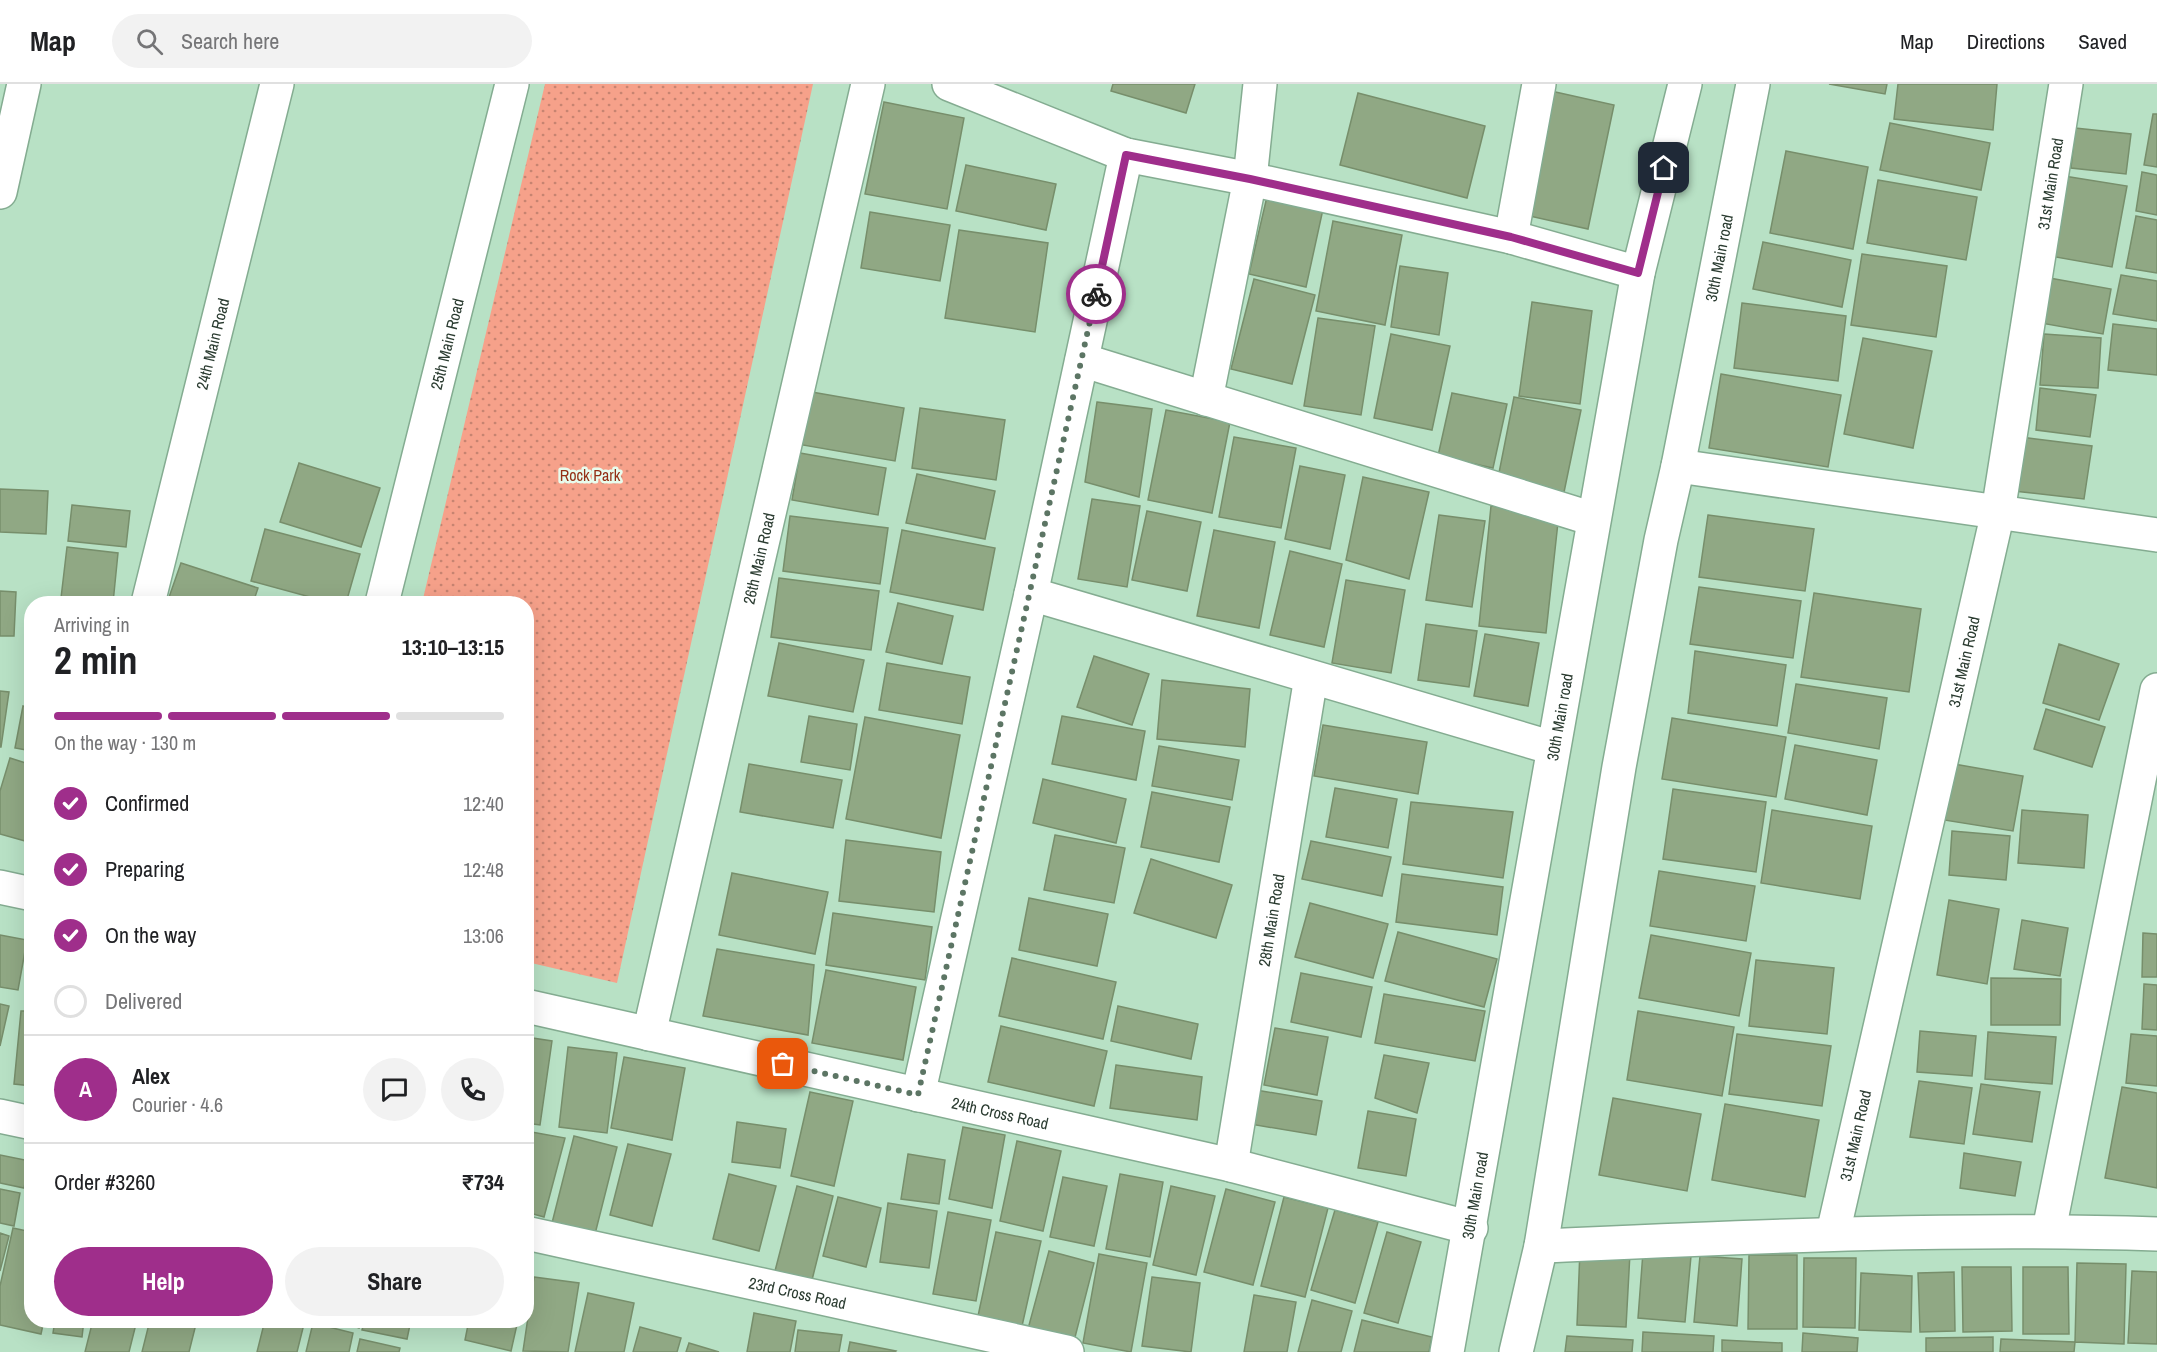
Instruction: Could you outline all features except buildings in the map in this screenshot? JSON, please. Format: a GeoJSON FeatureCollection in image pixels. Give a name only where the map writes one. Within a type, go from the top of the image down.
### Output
{"type":"FeatureCollection","features":[{"type":"Feature","properties":{"kind":"street"},"geometry":{"type":"LineString","coordinates":[[0,192],[24,84]]}},
{"type":"Feature","properties":{"kind":"street","name":"24th Main Road"},"geometry":{"type":"LineString","coordinates":[[150,596],[277,84]]}},
{"type":"Feature","properties":{"kind":"street","name":"25th Main Road"},"geometry":{"type":"LineString","coordinates":[[384,596],[512,84]]}},
{"type":"Feature","properties":{"kind":"street","name":"26th Main Road"},"geometry":{"type":"LineString","coordinates":[[649,1034],[868,84]]}},
{"type":"Feature","properties":{"kind":"street"},"geometry":{"type":"LineString","coordinates":[[949,84],[1126,155],[1250,179],[1511,237],[1638,273]]}},
{"type":"Feature","properties":{"kind":"street"},"geometry":{"type":"LineString","coordinates":[[1206,399],[1250,179],[1260,84]]}},
{"type":"Feature","properties":{"kind":"street"},"geometry":{"type":"LineString","coordinates":[[1511,237],[1539,84]]}},
{"type":"Feature","properties":{"kind":"street","name":"30th Main road"},"geometry":{"type":"LineString","coordinates":[[1447,1352],[1471,1228],[1593,519],[1638,273],[1685,84]]}},
{"type":"Feature","properties":{"kind":"street","name":"30th Main road"},"geometry":{"type":"LineString","coordinates":[[1516,1352],[1542,1246],[1619,767],[1661,540],[1678,466],[1753,84]]}},
{"type":"Feature","properties":{"kind":"street","name":"31st Main Road"},"geometry":{"type":"LineString","coordinates":[[1833,1233],[1998,512],[2066,84]]}},
{"type":"Feature","properties":{"kind":"street"},"geometry":{"type":"LineString","coordinates":[[918,1095],[1031,594],[1126,155]]}},
{"type":"Feature","properties":{"kind":"street"},"geometry":{"type":"LineString","coordinates":[[1082,360],[1593,519]]}},
{"type":"Feature","properties":{"kind":"street"},"geometry":{"type":"LineString","coordinates":[[1678,466],[2157,535]]}},
{"type":"Feature","properties":{"kind":"street"},"geometry":{"type":"LineString","coordinates":[[1031,594],[1553,748]]}},
{"type":"Feature","properties":{"kind":"street","name":"28th Main Road"},"geometry":{"type":"LineString","coordinates":[[1231,1165],[1311,676]]}},
{"type":"Feature","properties":{"kind":"street"},"geometry":{"type":"LineString","coordinates":[[2049,1230],[2157,690]]}},
{"type":"Feature","properties":{"kind":"street"},"geometry":{"type":"LineString","coordinates":[[0,887],[24,892]]}},
{"type":"Feature","properties":{"kind":"street","name":"24th Cross Road"},"geometry":{"type":"LineString","coordinates":[[534,1008],[1231,1165],[1471,1228]]}},
{"type":"Feature","properties":{"kind":"street"},"geometry":{"type":"LineString","coordinates":[[0,1116],[24,1121]]}},
{"type":"Feature","properties":{"kind":"street"},"geometry":{"type":"LineString","coordinates":[[1542,1246],[1833,1233],[2049,1230],[2157,1234]]}},
{"type":"Feature","properties":{"kind":"street","name":"23rd Cross Road"},"geometry":{"type":"LineString","coordinates":[[534,1235],[1067,1352]]}},
{"type":"Feature","properties":{"kind":"green space","name":"Rock Park"},"geometry":{"type":"Polygon","coordinates":[[[545,84],[813,84],[617,983],[534,964],[534,596],[424,596],[545,84]]]}},
{"type":"Feature","properties":{"kind":"way so far"},"geometry":{"type":"LineString","coordinates":[[783,1064],[918,1095],[1096,294]]}},
{"type":"Feature","properties":{"kind":"route"},"geometry":{"type":"LineString","coordinates":[[1096,294],[1126,155],[1250,179],[1511,237],[1638,273],[1664,168]]}}]}
